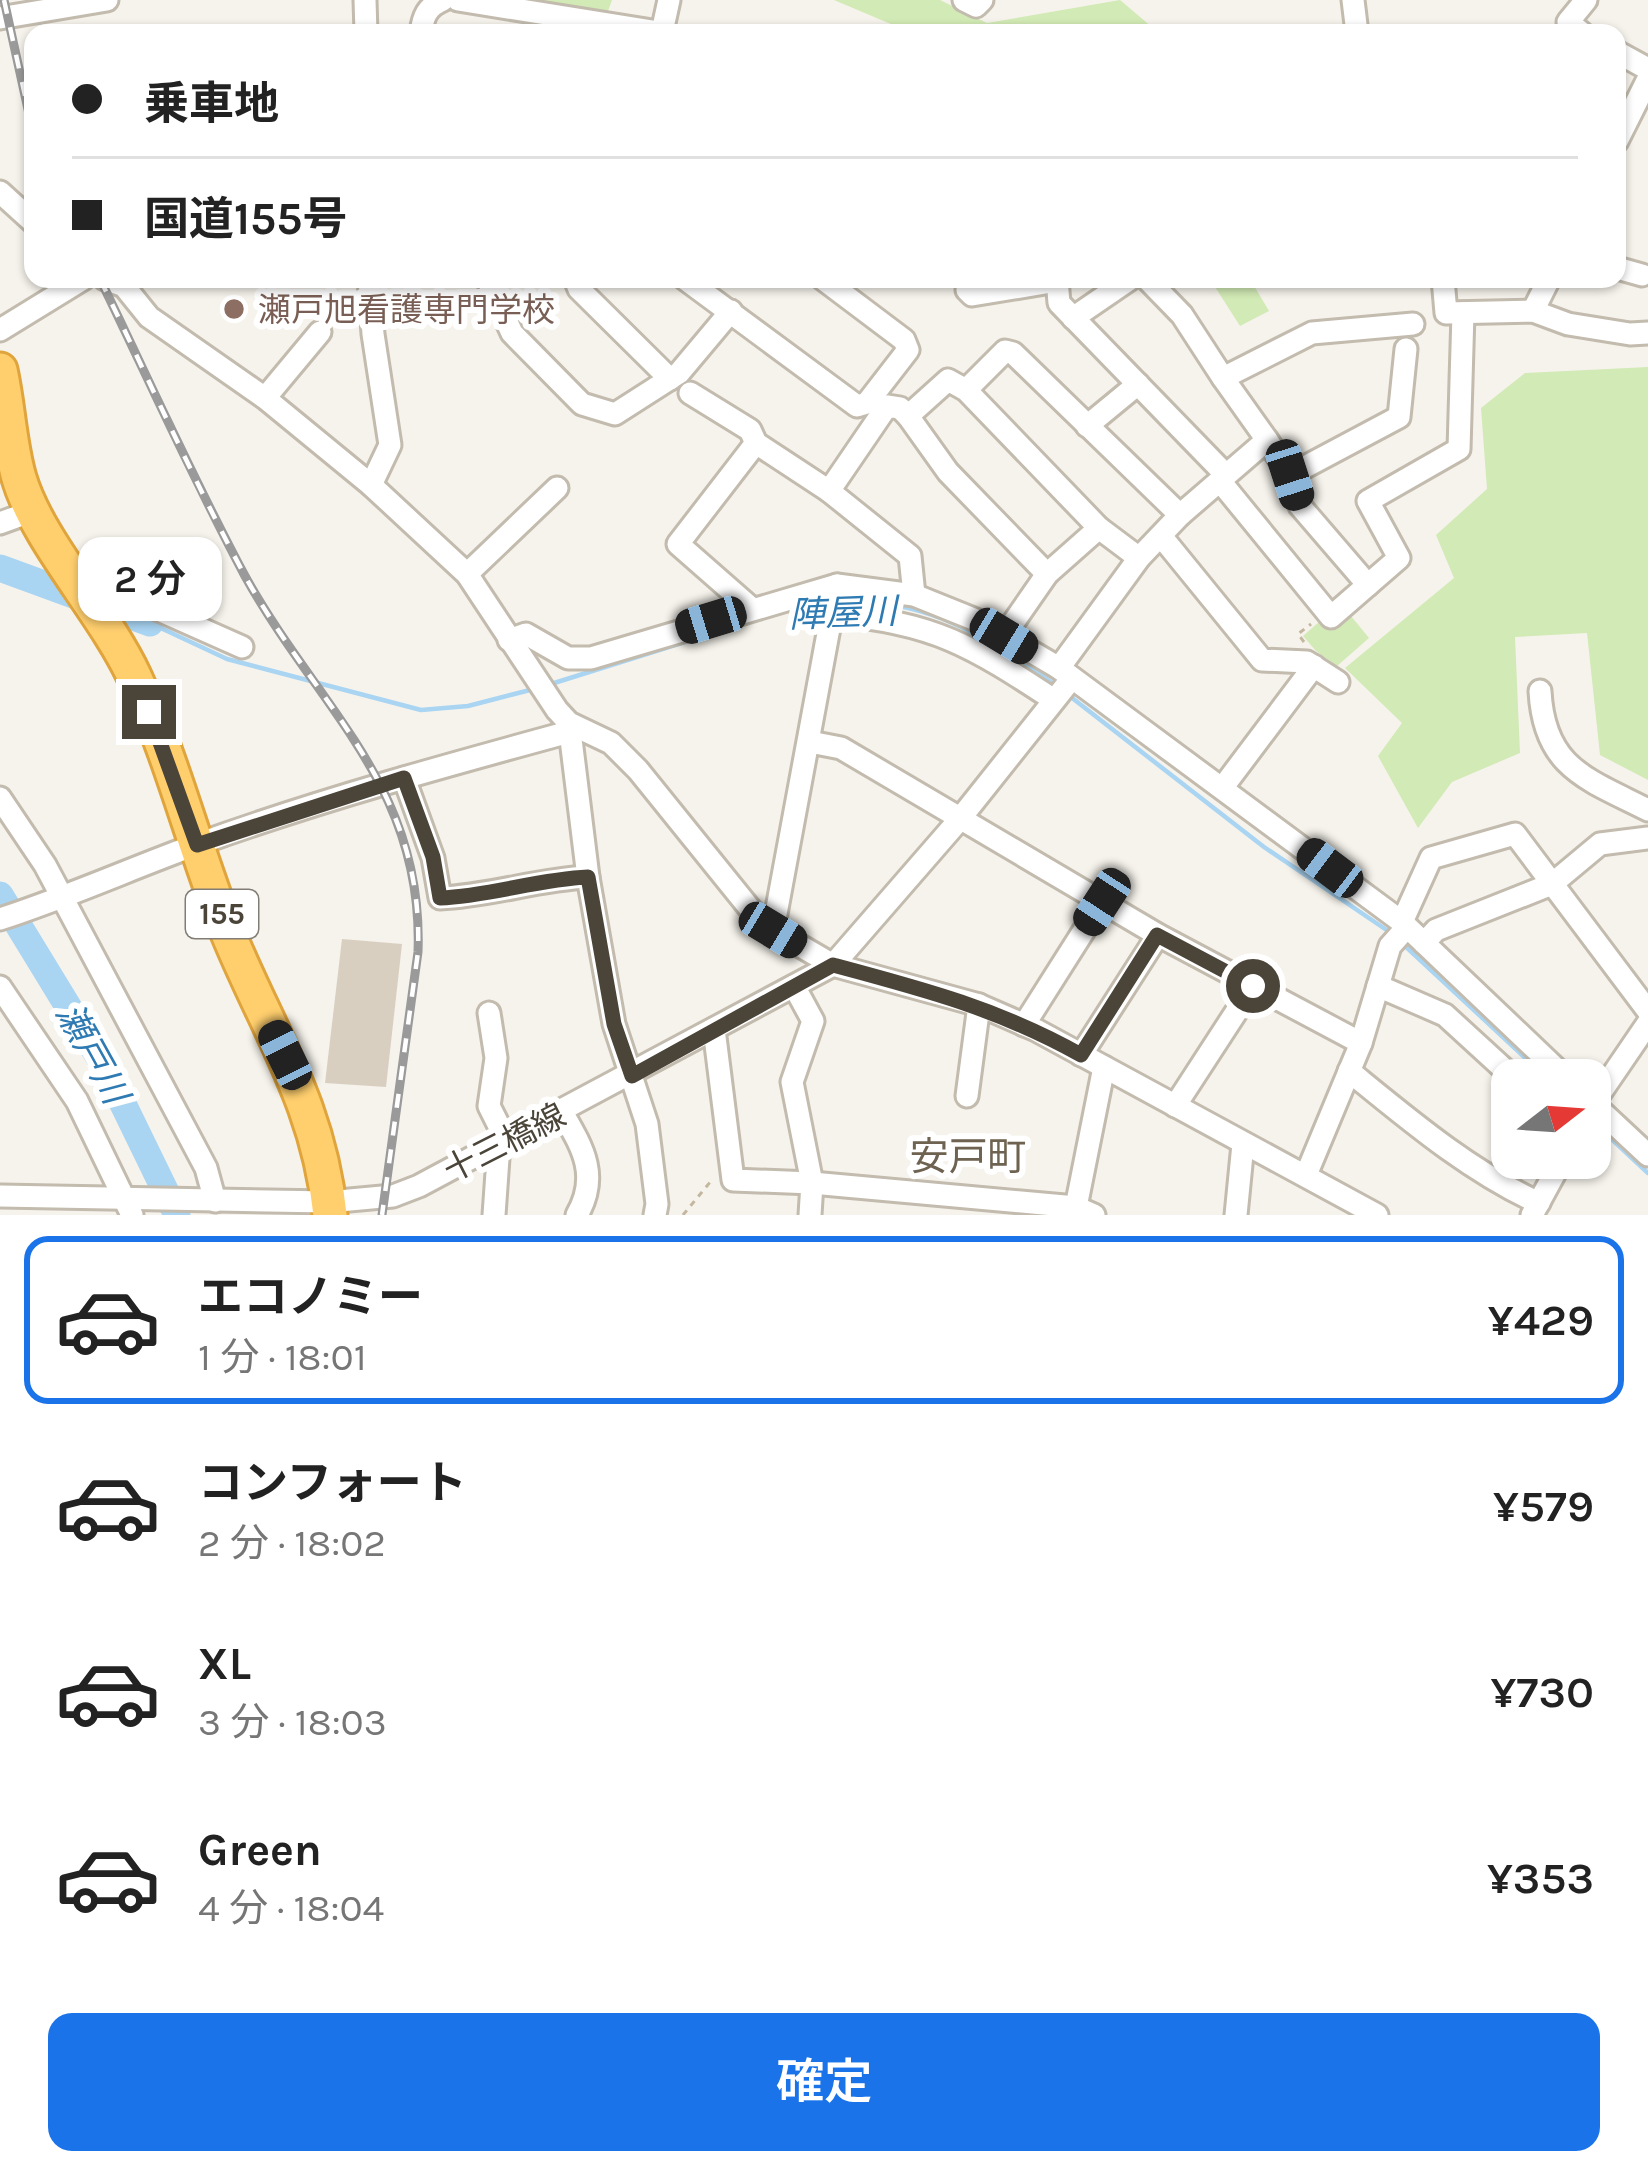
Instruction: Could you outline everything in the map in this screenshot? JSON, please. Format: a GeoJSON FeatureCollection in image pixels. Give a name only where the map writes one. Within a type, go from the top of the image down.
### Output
{"type":"FeatureCollection","features":[{"type":"Feature","properties":{"kind":"highway","name":"155"},"geometry":{"type":"LineString","coordinates":[[0,370],[19,479],[33,512],[109,627],[166,749],[227,931],[305,1099],[329,1209]]}},
{"type":"Feature","properties":{"kind":"street"},"geometry":{"type":"LineString","coordinates":[[0,18],[107,0]]}},
{"type":"Feature","properties":{"kind":"street"},"geometry":{"type":"LineString","coordinates":[[422,24],[430,5],[443,0]]}},
{"type":"Feature","properties":{"kind":"street"},"geometry":{"type":"LineString","coordinates":[[458,0],[593,24]]}},
{"type":"Feature","properties":{"kind":"street"},"geometry":{"type":"LineString","coordinates":[[964,0],[976,5],[982,0]]}},
{"type":"Feature","properties":{"kind":"street"},"geometry":{"type":"LineString","coordinates":[[1571,24],[1585,0]]}},
{"type":"Feature","properties":{"kind":"street"},"geometry":{"type":"LineString","coordinates":[[510,10],[512,24]]}},
{"type":"Feature","properties":{"kind":"street"},"geometry":{"type":"LineString","coordinates":[[1626,123],[1648,79]]}},
{"type":"Feature","properties":{"kind":"street"},"geometry":{"type":"LineString","coordinates":[[0,192],[24,214]]}},
{"type":"Feature","properties":{"kind":"street"},"geometry":{"type":"LineString","coordinates":[[0,330],[68,288]]}},
{"type":"Feature","properties":{"kind":"street"},"geometry":{"type":"LineString","coordinates":[[126,288],[149,317],[265,398],[371,485],[466,574],[569,728],[588,877],[614,1024],[647,1124],[655,1215]]}},
{"type":"Feature","properties":{"kind":"street"},"geometry":{"type":"LineString","coordinates":[[370,288],[390,445],[371,485]]}},
{"type":"Feature","properties":{"kind":"street"},"geometry":{"type":"LineString","coordinates":[[491,288],[512,333],[582,404],[615,414],[670,380],[730,311]]}},
{"type":"Feature","properties":{"kind":"street"},"geometry":{"type":"LineString","coordinates":[[579,288],[670,380]]}},
{"type":"Feature","properties":{"kind":"street"},"geometry":{"type":"LineString","coordinates":[[698,288],[857,406],[867,403],[908,350],[904,340],[835,288]]}},
{"type":"Feature","properties":{"kind":"street"},"geometry":{"type":"LineString","coordinates":[[967,288],[972,296],[1014,288]]}},
{"type":"Feature","properties":{"kind":"street"},"geometry":{"type":"LineString","coordinates":[[1057,288],[1058,303],[1223,478],[1331,617],[1399,558],[1368,501],[1459,449],[1463,313]]}},
{"type":"Feature","properties":{"kind":"street"},"geometry":{"type":"LineString","coordinates":[[1073,318],[1117,288]]}},
{"type":"Feature","properties":{"kind":"street"},"geometry":{"type":"LineString","coordinates":[[1156,288],[1182,315],[1267,440],[1290,475],[1300,506],[1368,585]]}},
{"type":"Feature","properties":{"kind":"street"},"geometry":{"type":"LineString","coordinates":[[1444,288],[1446,314],[1533,311],[1568,324],[1648,333]]}},
{"type":"Feature","properties":{"kind":"street"},"geometry":{"type":"LineString","coordinates":[[1533,311],[1544,288]]}},
{"type":"Feature","properties":{"kind":"street"},"geometry":{"type":"LineString","coordinates":[[1223,378],[1312,333],[1413,324]]}},
{"type":"Feature","properties":{"kind":"street"},"geometry":{"type":"LineString","coordinates":[[265,398],[320,332]]}},
{"type":"Feature","properties":{"kind":"street"},"geometry":{"type":"LineString","coordinates":[[1290,475],[1399,417],[1406,349]]}},
{"type":"Feature","properties":{"kind":"street"},"geometry":{"type":"LineString","coordinates":[[966,390],[1005,351],[1013,353],[1180,515]]}},
{"type":"Feature","properties":{"kind":"street"},"geometry":{"type":"LineString","coordinates":[[908,416],[948,380],[966,390],[1099,528],[1139,558]]}},
{"type":"Feature","properties":{"kind":"street"},"geometry":{"type":"LineString","coordinates":[[1087,426],[1138,384]]}},
{"type":"Feature","properties":{"kind":"street"},"geometry":{"type":"LineString","coordinates":[[690,393],[750,430],[756,443],[829,491],[910,556],[914,595]]}},
{"type":"Feature","properties":{"kind":"street"},"geometry":{"type":"LineString","coordinates":[[829,491],[887,406],[900,408],[948,472],[1047,574]]}},
{"type":"Feature","properties":{"kind":"street"},"geometry":{"type":"LineString","coordinates":[[833,965],[959,820],[1062,686],[1139,558],[1180,515],[1267,440]]}},
{"type":"Feature","properties":{"kind":"street"},"geometry":{"type":"LineString","coordinates":[[751,608],[678,544],[756,443]]}},
{"type":"Feature","properties":{"kind":"street"},"geometry":{"type":"LineString","coordinates":[[466,574],[557,488]]}},
{"type":"Feature","properties":{"kind":"street"},"geometry":{"type":"LineString","coordinates":[[0,523],[33,512]]}},
{"type":"Feature","properties":{"kind":"street"},"geometry":{"type":"LineString","coordinates":[[1004,636],[1047,574],[1099,528]]}},
{"type":"Feature","properties":{"kind":"street"},"geometry":{"type":"LineString","coordinates":[[1161,536],[1262,660],[1312,659],[1338,682]]}},
{"type":"Feature","properties":{"kind":"street"},"geometry":{"type":"LineString","coordinates":[[74,575],[242,647]]}},
{"type":"Feature","properties":{"kind":"street"},"geometry":{"type":"LineString","coordinates":[[509,640],[526,634],[568,658],[591,658],[751,608],[914,595],[981,622],[1062,686],[1223,787],[1406,933],[1545,1059]]}},
{"type":"Feature","properties":{"kind":"street"},"geometry":{"type":"LineString","coordinates":[[835,600],[932,629],[1062,686]]}},
{"type":"Feature","properties":{"kind":"street"},"geometry":{"type":"LineString","coordinates":[[773,930],[835,600]]}},
{"type":"Feature","properties":{"kind":"street"},"geometry":{"type":"LineString","coordinates":[[1223,787],[1312,659]]}},
{"type":"Feature","properties":{"kind":"street"},"geometry":{"type":"LineString","coordinates":[[1540,691],[1542,720],[1552,747],[1574,772],[1648,810]]}},
{"type":"Feature","properties":{"kind":"street"},"geometry":{"type":"LineString","coordinates":[[0,919],[197,845],[569,728],[610,742],[773,930],[833,965],[979,1005],[1024,1024],[1377,1215]]}},
{"type":"Feature","properties":{"kind":"street"},"geometry":{"type":"LineString","coordinates":[[810,742],[841,748],[1157,935],[1361,1043]]}},
{"type":"Feature","properties":{"kind":"street"},"geometry":{"type":"LineString","coordinates":[[404,778],[433,857],[440,898],[551,878],[588,877]]}},
{"type":"Feature","properties":{"kind":"street"},"geometry":{"type":"LineString","coordinates":[[0,798],[206,1168],[208,1200]]}},
{"type":"Feature","properties":{"kind":"street"},"geometry":{"type":"LineString","coordinates":[[1306,1175],[1361,1043],[1378,986],[1406,933],[1431,858],[1515,834],[1648,1011]]}},
{"type":"Feature","properties":{"kind":"street"},"geometry":{"type":"LineString","coordinates":[[1406,933],[1436,930],[1552,884],[1600,844],[1648,838]]}},
{"type":"Feature","properties":{"kind":"street"},"geometry":{"type":"LineString","coordinates":[[1024,1024],[1102,902]]}},
{"type":"Feature","properties":{"kind":"street"},"geometry":{"type":"LineString","coordinates":[[1081,1055],[1157,935]]}},
{"type":"Feature","properties":{"kind":"street","name":"十三橋線"},"geometry":{"type":"LineString","coordinates":[[0,1196],[50,1205],[208,1200],[329,1209],[393,1196],[632,1076],[833,965]]}},
{"type":"Feature","properties":{"kind":"street"},"geometry":{"type":"LineString","coordinates":[[794,986],[813,1021],[792,1082],[812,1183],[810,1215]]}},
{"type":"Feature","properties":{"kind":"street"},"geometry":{"type":"LineString","coordinates":[[1175,1106],[1253,986]]}},
{"type":"Feature","properties":{"kind":"street"},"geometry":{"type":"LineString","coordinates":[[1378,986],[1445,1015],[1493,1059]]}},
{"type":"Feature","properties":{"kind":"street"},"geometry":{"type":"LineString","coordinates":[[0,987],[76,1101],[132,1202]]}},
{"type":"Feature","properties":{"kind":"street"},"geometry":{"type":"LineString","coordinates":[[967,1096],[979,1005]]}},
{"type":"Feature","properties":{"kind":"street"},"geometry":{"type":"LineString","coordinates":[[490,1013],[496,1058],[489,1106],[502,1142],[494,1215]]}},
{"type":"Feature","properties":{"kind":"street"},"geometry":{"type":"LineString","coordinates":[[1611,1076],[1648,1023]]}},
{"type":"Feature","properties":{"kind":"street"},"geometry":{"type":"LineString","coordinates":[[713,1029],[722,1181],[812,1183],[1085,1211],[1104,1067]]}},
{"type":"Feature","properties":{"kind":"street"},"geometry":{"type":"LineString","coordinates":[[1349,1071],[1373,1094],[1497,1183],[1542,1208],[1554,1179]]}},
{"type":"Feature","properties":{"kind":"street"},"geometry":{"type":"LineString","coordinates":[[562,1112],[589,1159],[577,1215]]}},
{"type":"Feature","properties":{"kind":"street"},"geometry":{"type":"LineString","coordinates":[[1611,1122],[1648,1155]]}},
{"type":"Feature","properties":{"kind":"street"},"geometry":{"type":"LineString","coordinates":[[1236,1215],[1244,1144]]}},
{"type":"Feature","properties":{"kind":"path"},"geometry":{"type":"LineString","coordinates":[[1312,659],[1298,634],[1326,611]]}},
{"type":"Feature","properties":{"kind":"path"},"geometry":{"type":"LineString","coordinates":[[683,1215],[722,1181]]}},
{"type":"Feature","properties":{"kind":"green space"},"geometry":{"type":"Polygon","coordinates":[[[507,0],[612,0],[607,14],[507,0]]]}},
{"type":"Feature","properties":{"kind":"green space"},"geometry":{"type":"Polygon","coordinates":[[[834,0],[940,0],[987,23],[1120,0],[1148,24],[891,24],[834,0]]]}},
{"type":"Feature","properties":{"kind":"green space"},"geometry":{"type":"Polygon","coordinates":[[[1216,288],[1255,288],[1269,311],[1240,326],[1216,288]]]}},
{"type":"Feature","properties":{"kind":"green space"},"geometry":{"type":"Polygon","coordinates":[[[1648,367],[1648,780],[1600,755],[1587,633],[1515,637],[1520,753],[1452,782],[1418,828],[1378,756],[1402,723],[1345,668],[1454,578],[1436,535],[1487,489],[1481,408],[1525,373],[1648,367]]]}},
{"type":"Feature","properties":{"kind":"green space"},"geometry":{"type":"Polygon","coordinates":[[[1346,610],[1369,638],[1337,666],[1303,636],[1326,616],[1346,610]]]}},
{"type":"Feature","properties":{"kind":"building"},"geometry":{"type":"Polygon","coordinates":[[[342,939],[402,944],[386,1087],[325,1083],[342,939]]]}},
{"type":"Feature","properties":{"kind":"waterway"},"geometry":{"type":"LineString","coordinates":[[0,568],[150,623]]}},
{"type":"Feature","properties":{"kind":"waterway","name":"陣屋川"},"geometry":{"type":"LineString","coordinates":[[839,603],[900,606],[956,624],[1058,687]]}},
{"type":"Feature","properties":{"kind":"waterway","name":"陣屋川"},"geometry":{"type":"LineString","coordinates":[[797,607],[828,604]]}},
{"type":"Feature","properties":{"kind":"waterway","name":"陣屋川"},"geometry":{"type":"LineString","coordinates":[[551,684],[758,619]]}},
{"type":"Feature","properties":{"kind":"waterway","name":"陣屋川"},"geometry":{"type":"LineString","coordinates":[[150,623],[227,659],[421,710],[468,706],[534,689]]}},
{"type":"Feature","properties":{"kind":"waterway","name":"陣屋川"},"geometry":{"type":"LineString","coordinates":[[1067,694],[1264,847],[1391,933]]}},
{"type":"Feature","properties":{"kind":"waterway","name":"瀬戸川"},"geometry":{"type":"LineString","coordinates":[[0,895],[105,1067],[177,1215]]}},
{"type":"Feature","properties":{"kind":"waterway","name":"陣屋川"},"geometry":{"type":"LineString","coordinates":[[1404,945],[1526,1059]]}},
{"type":"Feature","properties":{"kind":"waterway","name":"陣屋川"},"geometry":{"type":"LineString","coordinates":[[1611,1139],[1648,1173]]}},
{"type":"Feature","properties":{"kind":"railway"},"geometry":{"type":"LineString","coordinates":[[4,0],[24,91]]}},
{"type":"Feature","properties":{"kind":"railway"},"geometry":{"type":"LineString","coordinates":[[104,288],[245,576],[361,751],[404,842],[415,894],[418,952],[382,1215]]}},
{"type":"Feature","properties":{"kind":"place","name":"瀬戸旭看護専門学校"},"geometry":{"type":"Point","coordinates":[234,309]}},
{"type":"Feature","properties":{"kind":"district","name":"安戸町"},"geometry":{"type":"Point","coordinates":[968,1156]}},
{"type":"Feature","properties":{"kind":"route"},"geometry":{"type":"LineString","coordinates":[[149,712],[197,845],[404,778],[433,857],[440,898],[551,878],[588,877],[614,1024],[632,1076],[833,965],[979,1005],[1081,1055],[1157,935],[1253,986]]}}]}
